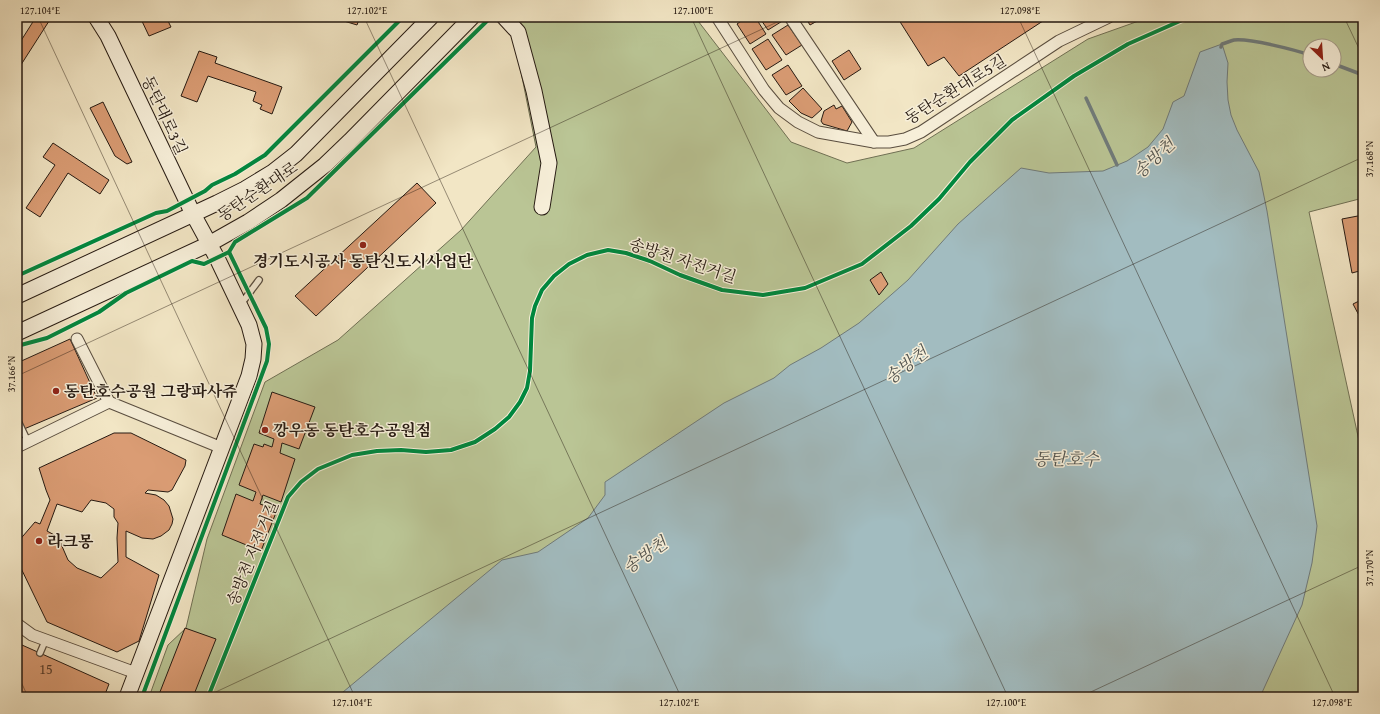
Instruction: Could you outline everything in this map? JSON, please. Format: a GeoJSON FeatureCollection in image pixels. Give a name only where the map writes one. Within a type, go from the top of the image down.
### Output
{"type":"FeatureCollection","features":[{"type":"Feature","properties":{"kind":"main road","name":"동탄대로3길"},"geometry":{"type":"LineString","coordinates":[[96,17],[108,36],[193,214],[240,306],[249,325],[254,344],[253,359],[222,448],[127,697]]}},
{"type":"Feature","properties":{"kind":"main road","name":"동탄순환대로"},"geometry":{"type":"LineString","coordinates":[[17,296],[245,189],[274,172],[296,154],[431,17]]}},
{"type":"Feature","properties":{"kind":"main road","name":"동탄순환대로"},"geometry":{"type":"LineString","coordinates":[[17,333],[209,244],[248,222],[281,200],[325,165],[472,17]]}},
{"type":"Feature","properties":{"kind":"main road"},"geometry":{"type":"LineString","coordinates":[[504,17],[518,32],[534,91],[549,163],[542,207]]}},
{"type":"Feature","properties":{"kind":"street","name":"동탄순환대로5길"},"geometry":{"type":"LineString","coordinates":[[717,17],[764,90],[779,108],[798,122],[818,132],[874,142],[889,142],[905,139],[921,132],[1059,41],[1109,17]]}},
{"type":"Feature","properties":{"kind":"street"},"geometry":{"type":"LineString","coordinates":[[790,17],[874,142]]}},
{"type":"Feature","properties":{"kind":"street"},"geometry":{"type":"LineString","coordinates":[[77,339],[109,402],[222,448]]}},
{"type":"Feature","properties":{"kind":"street"},"geometry":{"type":"LineString","coordinates":[[17,447],[109,402]]}},
{"type":"Feature","properties":{"kind":"street"},"geometry":{"type":"LineString","coordinates":[[20,629],[32,635],[136,673]]}},
{"type":"Feature","properties":{"kind":"lane"},"geometry":{"type":"LineString","coordinates":[[240,306],[248,293],[259,280]]}},
{"type":"Feature","properties":{"kind":"lane"},"geometry":{"type":"LineString","coordinates":[[17,420],[28,442]]}},
{"type":"Feature","properties":{"kind":"lane"},"geometry":{"type":"LineString","coordinates":[[40,653],[46,640]]}},
{"type":"Feature","properties":{"kind":"green space"},"geometry":{"type":"Polygon","coordinates":[[[510,17],[695,17],[791,142],[847,163],[914,148],[1088,39],[1150,17],[1363,17],[1363,198],[1309,212],[1363,459],[1363,697],[149,697],[168,645],[186,628],[207,539],[265,382],[338,340],[461,230],[536,147],[510,17]]]}},
{"type":"Feature","properties":{"kind":"water","name":"동탄호수"},"geometry":{"type":"Polygon","coordinates":[[[1222,44],[1228,63],[1228,100],[1231,115],[1237,130],[1259,172],[1267,211],[1317,526],[1312,563],[1302,605],[1260,697],[337,697],[502,560],[538,552],[588,518],[605,495],[605,482],[724,403],[774,378],[790,365],[821,348],[859,323],[908,280],[958,224],[1021,168],[1049,173],[1103,171],[1127,161],[1148,147],[1163,129],[1173,102],[1184,96],[1200,52],[1222,44]]]}},
{"type":"Feature","properties":{"kind":"building"},"geometry":{"type":"Polygon","coordinates":[[[36,17],[51,18],[17,71],[17,47],[36,17]]]}},
{"type":"Feature","properties":{"kind":"building"},"geometry":{"type":"Polygon","coordinates":[[[140,17],[166,17],[171,27],[149,36],[140,17]]]}},
{"type":"Feature","properties":{"kind":"building"},"geometry":{"type":"Polygon","coordinates":[[[346,17],[360,17],[357,25],[344,21],[346,17]]]}},
{"type":"Feature","properties":{"kind":"building"},"geometry":{"type":"Polygon","coordinates":[[[747,17],[755,17],[766,34],[750,44],[737,24],[747,17]]]}},
{"type":"Feature","properties":{"kind":"building"},"geometry":{"type":"Polygon","coordinates":[[[759,17],[782,17],[784,20],[768,30],[759,17]]]}},
{"type":"Feature","properties":{"kind":"building"},"geometry":{"type":"Polygon","coordinates":[[[805,17],[818,17],[819,20],[810,25],[805,17]]]}},
{"type":"Feature","properties":{"kind":"building"},"geometry":{"type":"Polygon","coordinates":[[[897,17],[1049,17],[959,76],[944,57],[928,66],[897,17]]]}},
{"type":"Feature","properties":{"kind":"building"},"geometry":{"type":"Polygon","coordinates":[[[788,25],[802,45],[786,55],[772,35],[788,25]]]}},
{"type":"Feature","properties":{"kind":"building"},"geometry":{"type":"Polygon","coordinates":[[[768,39],[782,60],[766,70],[752,49],[768,39]]]}},
{"type":"Feature","properties":{"kind":"building"},"geometry":{"type":"Polygon","coordinates":[[[849,50],[861,69],[844,80],[832,61],[849,50]]]}},
{"type":"Feature","properties":{"kind":"building"},"geometry":{"type":"Polygon","coordinates":[[[199,51],[217,57],[215,63],[282,87],[272,114],[260,109],[262,105],[253,101],[256,92],[208,76],[197,102],[181,96],[199,51]]]}},
{"type":"Feature","properties":{"kind":"building"},"geometry":{"type":"Polygon","coordinates":[[[788,65],[802,86],[786,95],[772,75],[788,65]]]}},
{"type":"Feature","properties":{"kind":"building"},"geometry":{"type":"Polygon","coordinates":[[[803,88],[822,109],[812,118],[801,113],[789,101],[803,88]]]}},
{"type":"Feature","properties":{"kind":"building"},"geometry":{"type":"Polygon","coordinates":[[[103,102],[132,162],[127,164],[115,156],[90,108],[103,102]]]}},
{"type":"Feature","properties":{"kind":"building"},"geometry":{"type":"Polygon","coordinates":[[[834,105],[836,109],[842,106],[852,122],[847,131],[823,124],[821,121],[824,111],[834,105]]]}},
{"type":"Feature","properties":{"kind":"building"},"geometry":{"type":"Polygon","coordinates":[[[53,143],[109,180],[100,194],[68,173],[40,217],[26,208],[55,165],[43,157],[53,143]]]}},
{"type":"Feature","properties":{"kind":"building"},"geometry":{"type":"Polygon","coordinates":[[[417,183],[436,203],[316,316],[295,296],[417,183]]]}},
{"type":"Feature","properties":{"kind":"building"},"geometry":{"type":"Polygon","coordinates":[[[1363,215],[1363,270],[1352,273],[1342,219],[1363,215]]]}},
{"type":"Feature","properties":{"kind":"building"},"geometry":{"type":"Polygon","coordinates":[[[881,272],[888,284],[879,295],[870,280],[881,272]]]}},
{"type":"Feature","properties":{"kind":"building"},"geometry":{"type":"Polygon","coordinates":[[[1363,299],[1363,323],[1353,304],[1363,299]]]}},
{"type":"Feature","properties":{"kind":"building","name":"동탄호수공원 그랑파사쥬"},"geometry":{"type":"Polygon","coordinates":[[[70,339],[97,398],[17,432],[17,363],[70,339]]]}},
{"type":"Feature","properties":{"kind":"building"},"geometry":{"type":"Polygon","coordinates":[[[272,392],[315,407],[299,449],[282,443],[280,453],[295,459],[281,502],[263,495],[260,504],[277,510],[261,551],[222,535],[236,494],[253,501],[256,492],[239,485],[254,444],[263,447],[264,444],[272,447],[274,439],[259,433],[272,392]]]}},
{"type":"Feature","properties":{"kind":"building","name":"라크몽"},"geometry":{"type":"Polygon","coordinates":[[[114,433],[131,433],[186,460],[185,466],[172,490],[168,492],[148,490],[145,493],[156,495],[164,500],[169,506],[173,519],[169,530],[161,536],[153,539],[142,538],[126,531],[126,557],[159,575],[139,641],[117,652],[47,622],[17,560],[17,543],[35,522],[40,524],[50,500],[39,468],[114,433]],[[91,500],[82,512],[57,504],[47,531],[58,537],[68,560],[77,568],[101,578],[118,562],[118,523],[114,517],[114,509],[106,503],[91,500]]]}},
{"type":"Feature","properties":{"kind":"building"},"geometry":{"type":"Polygon","coordinates":[[[185,628],[216,639],[193,697],[158,697],[185,628]]]}},
{"type":"Feature","properties":{"kind":"building"},"geometry":{"type":"Polygon","coordinates":[[[22,645],[109,684],[104,697],[17,697],[17,647],[22,645]]]}},
{"type":"Feature","properties":{"kind":"waterway","name":"송방천"},"geometry":{"type":"LineString","coordinates":[[1221,47],[1222,44],[1234,40],[1241,40],[1272,45],[1302,52]]}},
{"type":"Feature","properties":{"kind":"waterway","name":"송방천"},"geometry":{"type":"LineString","coordinates":[[1342,67],[1363,75]]}},
{"type":"Feature","properties":{"kind":"waterway"},"geometry":{"type":"LineString","coordinates":[[1086,98],[1117,165]]}},
{"type":"Feature","properties":{"kind":"cycle path"},"geometry":{"type":"LineString","coordinates":[[17,276],[156,213],[167,211],[205,191],[212,185],[235,174],[265,155],[403,17]]}},
{"type":"Feature","properties":{"kind":"cycle path"},"geometry":{"type":"LineString","coordinates":[[17,346],[47,338],[99,312],[126,293],[192,261],[204,264],[229,252],[235,242],[307,198],[491,17]]}},
{"type":"Feature","properties":{"kind":"cycle path","name":"송방천 자전거길"},"geometry":{"type":"LineString","coordinates":[[208,697],[288,497],[301,482],[318,469],[352,455],[377,451],[401,450],[426,452],[451,450],[475,442],[495,429],[509,417],[520,402],[527,388],[530,371],[532,318],[535,306],[542,290],[554,276],[569,264],[587,255],[608,250],[626,253],[650,261],[680,275],[722,290],[763,295],[805,288],[862,264],[911,226],[939,199],[970,162],[1012,120],[1074,76],[1128,44],[1189,17]]}},
{"type":"Feature","properties":{"kind":"cycle path"},"geometry":{"type":"LineString","coordinates":[[1310,17],[1363,20]]}},
{"type":"Feature","properties":{"kind":"cycle path"},"geometry":{"type":"LineString","coordinates":[[142,697],[267,361],[269,344],[266,328],[229,252]]}},
{"type":"Feature","properties":{"kind":"place","name":"경기도시공사 동탄신도시사업단"},"geometry":{"type":"Point","coordinates":[363,245]}},
{"type":"Feature","properties":{"kind":"place","name":"동탄호수공원 그랑파사쥬"},"geometry":{"type":"Point","coordinates":[56,391]}},
{"type":"Feature","properties":{"kind":"place","name":"깡우동 동탄호수공원점"},"geometry":{"type":"Point","coordinates":[265,430]}},
{"type":"Feature","properties":{"kind":"place","name":"라크몽"},"geometry":{"type":"Point","coordinates":[39,541]}}]}
